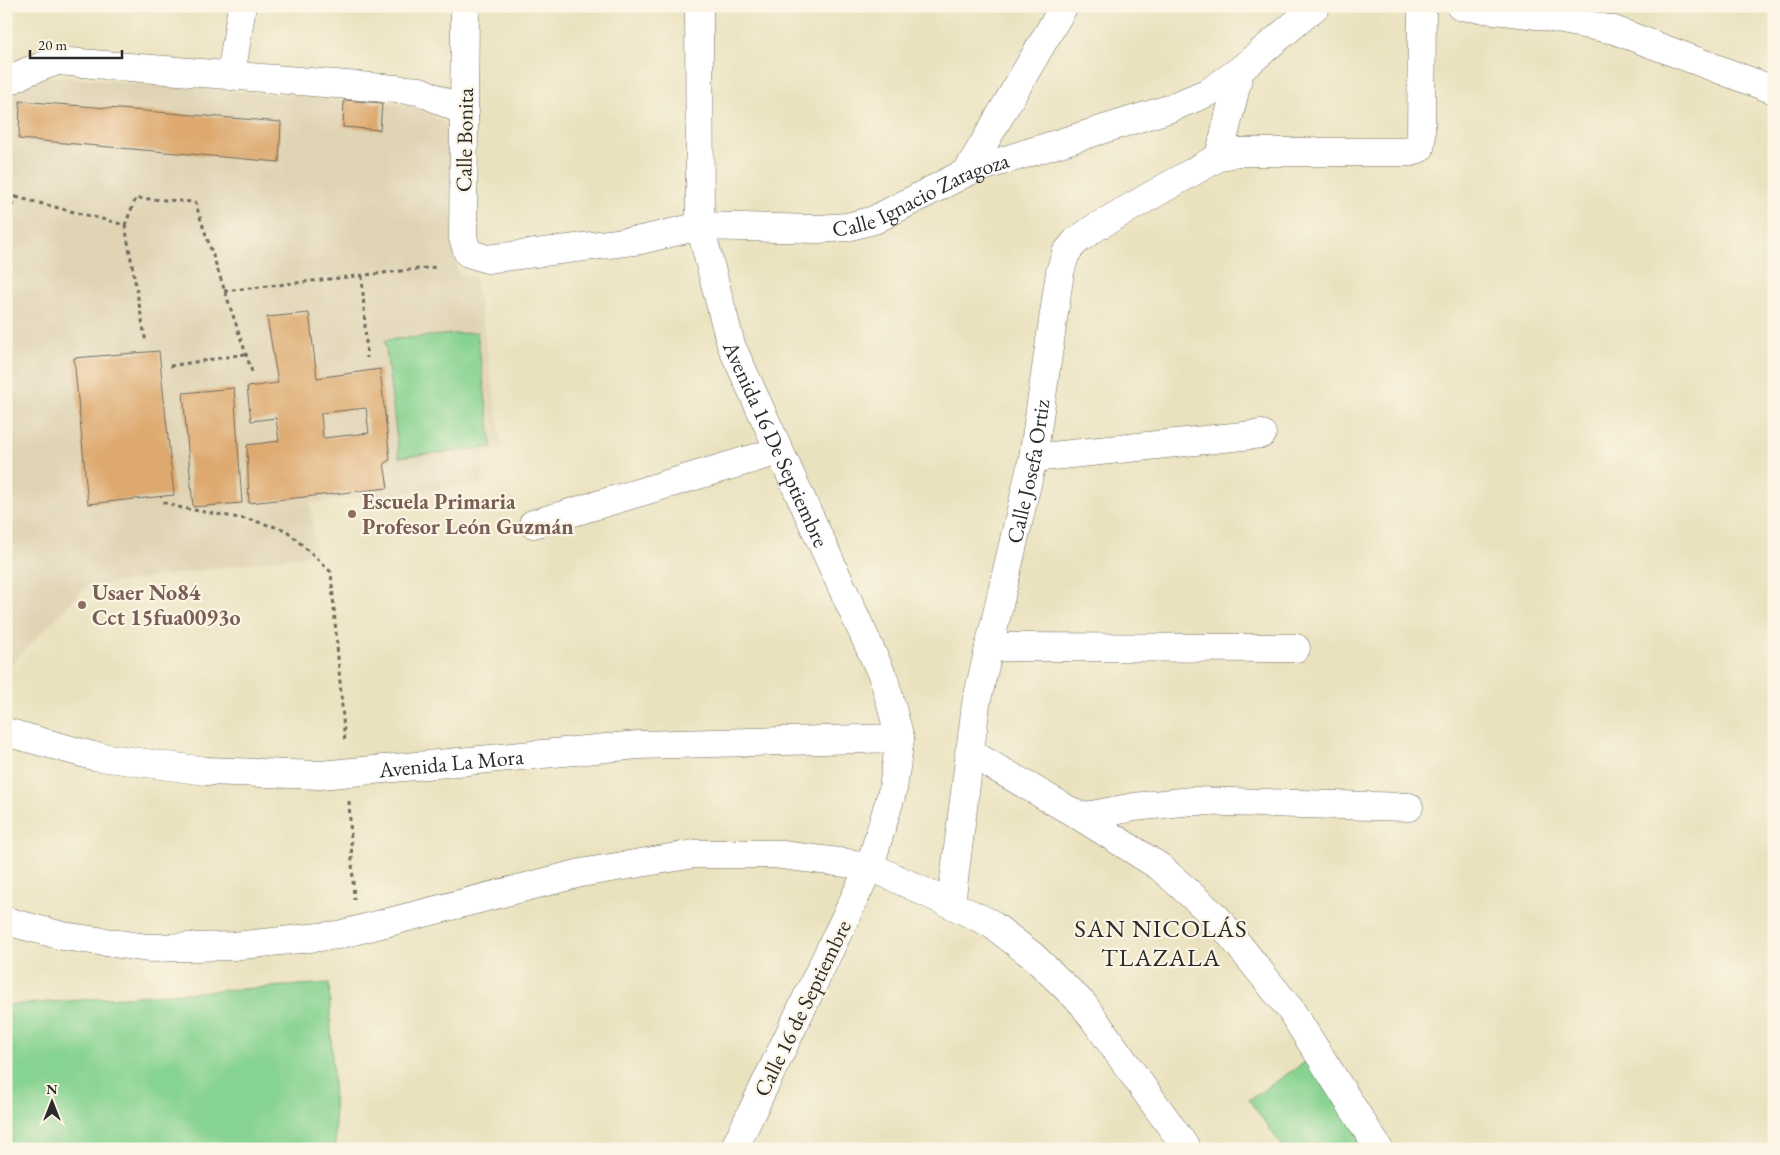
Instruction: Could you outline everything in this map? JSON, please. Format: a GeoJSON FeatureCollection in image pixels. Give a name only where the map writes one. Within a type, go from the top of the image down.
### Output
{"type":"FeatureCollection","features":[{"type":"Feature","properties":{"kind":"street"},"geometry":{"type":"LineString","coordinates":[[231,76],[242,6]]}},
{"type":"Feature","properties":{"kind":"street","name":"Calle Bonita"},"geometry":{"type":"LineString","coordinates":[[466,6],[463,238],[468,253],[487,259]]}},
{"type":"Feature","properties":{"kind":"street","name":"Avenida 16 De Septiembre"},"geometry":{"type":"LineString","coordinates":[[699,6],[700,226],[731,346],[884,679],[900,738],[893,789],[870,866]]}},
{"type":"Feature","properties":{"kind":"street"},"geometry":{"type":"LineString","coordinates":[[967,172],[1064,6]]}},
{"type":"Feature","properties":{"kind":"street","name":"Calle Ignacio Zaragoza"},"geometry":{"type":"LineString","coordinates":[[487,259],[641,240],[700,226],[818,230],[846,227],[874,220],[967,172],[1168,109],[1209,92],[1240,70],[1316,6]]}},
{"type":"Feature","properties":{"kind":"street","name":"Calle Josefa Ortiz"},"geometry":{"type":"LineString","coordinates":[[951,904],[976,704],[1033,458],[1060,272],[1066,253],[1075,242],[1096,227],[1219,157],[1237,152],[1412,152],[1417,150],[1421,143],[1422,6]]}},
{"type":"Feature","properties":{"kind":"street"},"geometry":{"type":"LineString","coordinates":[[1460,6],[1538,15],[1614,30],[1774,90]]}},
{"type":"Feature","properties":{"kind":"street"},"geometry":{"type":"LineString","coordinates":[[6,83],[26,72],[57,61],[420,91],[465,112]]}},
{"type":"Feature","properties":{"kind":"street"},"geometry":{"type":"LineString","coordinates":[[1219,157],[1240,70]]}},
{"type":"Feature","properties":{"kind":"street"},"geometry":{"type":"LineString","coordinates":[[1033,458],[1262,434]]}},
{"type":"Feature","properties":{"kind":"street"},"geometry":{"type":"LineString","coordinates":[[534,524],[779,451]]}},
{"type":"Feature","properties":{"kind":"street"},"geometry":{"type":"LineString","coordinates":[[989,647],[1296,648]]}},
{"type":"Feature","properties":{"kind":"street","name":"Avenida La Mora"},"geometry":{"type":"LineString","coordinates":[[6,732],[93,756],[206,770],[320,775],[638,745],[900,738]]}},
{"type":"Feature","properties":{"kind":"street"},"geometry":{"type":"LineString","coordinates":[[969,752],[1081,817],[1160,867],[1217,918],[1290,1009],[1379,1149]]}},
{"type":"Feature","properties":{"kind":"street"},"geometry":{"type":"LineString","coordinates":[[1081,817],[1192,801],[1409,808]]}},
{"type":"Feature","properties":{"kind":"street"},"geometry":{"type":"LineString","coordinates":[[6,921],[63,936],[148,948],[234,946],[338,935],[581,873],[694,854],[774,854],[870,866],[990,924],[1033,956],[1083,1004],[1187,1149]]}},
{"type":"Feature","properties":{"kind":"street","name":"Calle 16 de Septiembre"},"geometry":{"type":"LineString","coordinates":[[734,1149],[870,866]]}},
{"type":"Feature","properties":{"kind":"path"},"geometry":{"type":"LineString","coordinates":[[6,194],[125,225]]}},
{"type":"Feature","properties":{"kind":"path"},"geometry":{"type":"LineString","coordinates":[[6,220],[16,197]]}},
{"type":"Feature","properties":{"kind":"path"},"geometry":{"type":"LineString","coordinates":[[146,343],[125,225],[136,198],[195,202],[253,375]]}},
{"type":"Feature","properties":{"kind":"path"},"geometry":{"type":"LineString","coordinates":[[224,290],[436,268]]}},
{"type":"Feature","properties":{"kind":"path"},"geometry":{"type":"LineString","coordinates":[[362,276],[367,358]]}},
{"type":"Feature","properties":{"kind":"path"},"geometry":{"type":"LineString","coordinates":[[170,366],[245,354]]}},
{"type":"Feature","properties":{"kind":"path"},"geometry":{"type":"LineString","coordinates":[[163,502],[182,508],[251,520],[286,530],[331,572],[344,717]]}},
{"type":"Feature","properties":{"kind":"path"},"geometry":{"type":"LineString","coordinates":[[347,772],[356,931]]}},
{"type":"Feature","properties":{"kind":"shaded area"},"geometry":{"type":"Polygon","coordinates":[[[41,76],[414,105],[447,125],[454,252],[458,275],[475,277],[503,449],[483,453],[482,484],[311,503],[315,554],[86,587],[8,667],[6,666],[6,99],[41,76]]]}},
{"type":"Feature","properties":{"kind":"green space"},"geometry":{"type":"Polygon","coordinates":[[[477,332],[492,447],[399,457],[385,340],[477,332]]]}},
{"type":"Feature","properties":{"kind":"green space"},"geometry":{"type":"Polygon","coordinates":[[[329,983],[336,1149],[6,1149],[6,1005],[329,983]]]}},
{"type":"Feature","properties":{"kind":"green space"},"geometry":{"type":"Polygon","coordinates":[[[1311,1058],[1376,1149],[1284,1149],[1249,1100],[1311,1058]]]}},
{"type":"Feature","properties":{"kind":"building"},"geometry":{"type":"Polygon","coordinates":[[[344,100],[382,103],[380,130],[343,127],[344,100]]]}},
{"type":"Feature","properties":{"kind":"building"},"geometry":{"type":"Polygon","coordinates":[[[20,101],[281,122],[279,162],[19,139],[20,101]]]}},
{"type":"Feature","properties":{"kind":"building"},"geometry":{"type":"Polygon","coordinates":[[[309,313],[317,378],[380,369],[390,460],[384,463],[388,488],[249,503],[247,445],[279,441],[276,418],[251,421],[247,387],[278,383],[267,317],[309,313]],[[366,408],[321,413],[323,438],[369,433],[366,408]]]}},
{"type":"Feature","properties":{"kind":"building"},"geometry":{"type":"Polygon","coordinates":[[[159,351],[174,495],[88,504],[74,358],[159,351]]]}},
{"type":"Feature","properties":{"kind":"building"},"geometry":{"type":"Polygon","coordinates":[[[234,388],[242,503],[193,507],[183,393],[234,388]]]}},
{"type":"Feature","properties":{"kind":"place","name":"Escuela Primaria Profesor León Guzmán"},"geometry":{"type":"Point","coordinates":[352,514]}},
{"type":"Feature","properties":{"kind":"place","name":"Usaer No84 Cct 15fua0093o"},"geometry":{"type":"Point","coordinates":[82,605]}},
{"type":"Feature","properties":{"kind":"district","name":"SAN NICOLÁS TLAZALA"},"geometry":{"type":"Point","coordinates":[1161,942]}}]}
